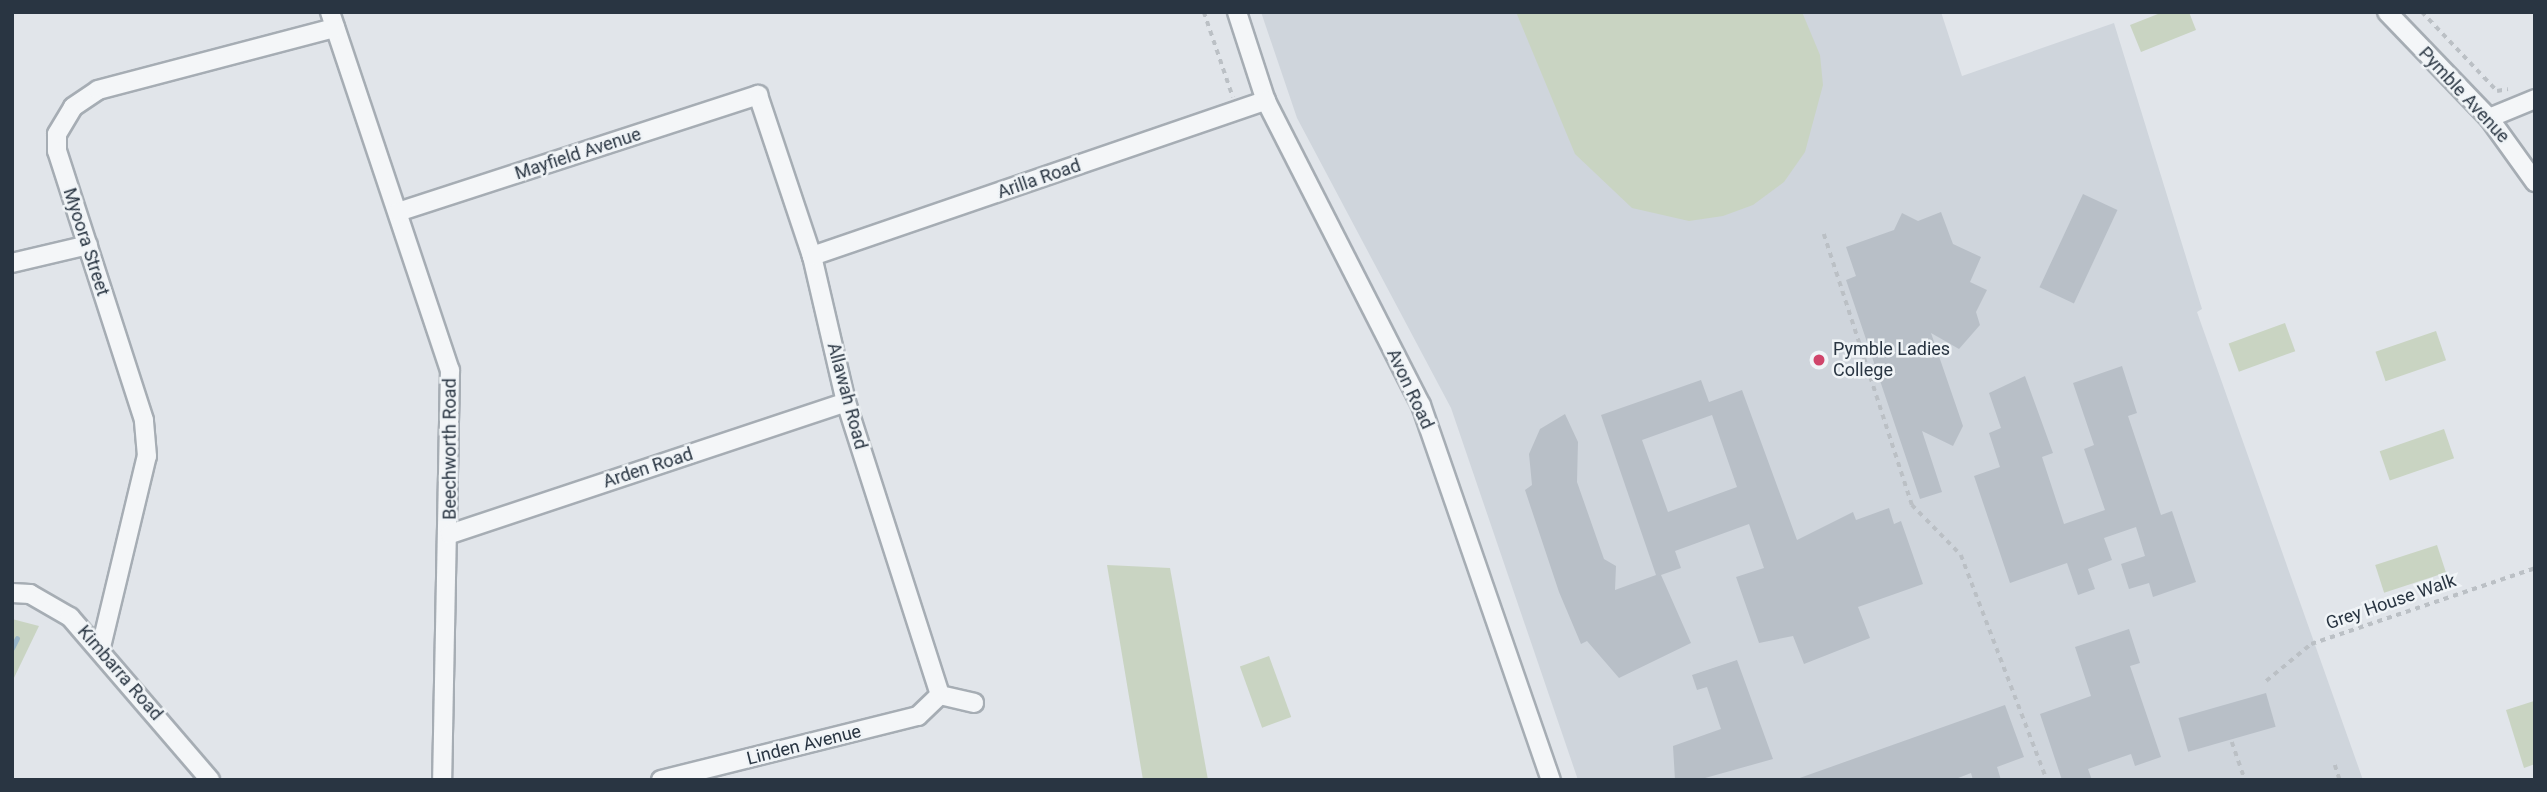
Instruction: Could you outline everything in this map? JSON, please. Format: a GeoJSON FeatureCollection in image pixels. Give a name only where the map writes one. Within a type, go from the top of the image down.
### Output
{"type":"FeatureCollection","features":[{"type":"Feature","properties":{"kind":"street","name":"Avon Road"},"geometry":{"type":"LineString","coordinates":[[1237,12],[1266,101],[1421,405],[1551,780]]}},
{"type":"Feature","properties":{"kind":"street","name":"Pymble Avenue"},"geometry":{"type":"LineString","coordinates":[[2387,12],[2489,118],[2535,182]]}},
{"type":"Feature","properties":{"kind":"street","name":"Beechworth Road"},"geometry":{"type":"LineString","coordinates":[[333,20],[450,370],[450,534],[442,780]]}},
{"type":"Feature","properties":{"kind":"street","name":"Myoora Street"},"geometry":{"type":"LineString","coordinates":[[102,647],[147,456],[144,420],[57,151],[57,134],[73,107],[98,90],[333,20]]}},
{"type":"Feature","properties":{"kind":"street","name":"Mayfield Avenue"},"geometry":{"type":"LineString","coordinates":[[397,212],[758,95]]}},
{"type":"Feature","properties":{"kind":"street","name":"Allawah Road"},"geometry":{"type":"LineString","coordinates":[[758,95],[812,256],[846,402],[940,695]]}},
{"type":"Feature","properties":{"kind":"street"},"geometry":{"type":"LineString","coordinates":[[2489,118],[2535,99]]}},
{"type":"Feature","properties":{"kind":"street","name":"Arilla Road"},"geometry":{"type":"LineString","coordinates":[[812,256],[1266,101]]}},
{"type":"Feature","properties":{"kind":"street"},"geometry":{"type":"LineString","coordinates":[[12,263],[88,245]]}},
{"type":"Feature","properties":{"kind":"street","name":"Arden Road"},"geometry":{"type":"LineString","coordinates":[[450,534],[846,402]]}},
{"type":"Feature","properties":{"kind":"street","name":"Kimbarra Road"},"geometry":{"type":"LineString","coordinates":[[12,593],[30,594],[69,617],[102,647],[210,780]]}},
{"type":"Feature","properties":{"kind":"street"},"geometry":{"type":"LineString","coordinates":[[940,695],[974,703]]}},
{"type":"Feature","properties":{"kind":"street","name":"Linden Avenue"},"geometry":{"type":"LineString","coordinates":[[661,780],[918,716],[940,695]]}},
{"type":"Feature","properties":{"kind":"path"},"geometry":{"type":"LineString","coordinates":[[1204,12],[1233,99]]}},
{"type":"Feature","properties":{"kind":"path"},"geometry":{"type":"LineString","coordinates":[[2422,12],[2497,91],[2508,89]]}},
{"type":"Feature","properties":{"kind":"path"},"geometry":{"type":"LineString","coordinates":[[1824,234],[1912,505],[1961,555],[2047,780]]}},
{"type":"Feature","properties":{"kind":"path","name":"Grey House Walk"},"geometry":{"type":"LineString","coordinates":[[2266,681],[2311,644],[2535,568]]}},
{"type":"Feature","properties":{"kind":"path"},"geometry":{"type":"LineString","coordinates":[[2232,742],[2245,780]]}},
{"type":"Feature","properties":{"kind":"path"},"geometry":{"type":"LineString","coordinates":[[2335,765],[2340,780]]}},
{"type":"Feature","properties":{"kind":"shaded area","name":"Pymble Ladies College"},"geometry":{"type":"Polygon","coordinates":[[[1261,12],[1941,12],[1962,76],[2114,23],[2202,309],[2197,312],[2363,780],[1578,780],[1451,408],[1297,118],[1261,12]]]}},
{"type":"Feature","properties":{"kind":"green space"},"geometry":{"type":"Polygon","coordinates":[[[1516,12],[1802,12],[1820,55],[1823,85],[1805,152],[1784,182],[1753,205],[1723,216],[1689,221],[1632,208],[1575,154],[1516,12]]]}},
{"type":"Feature","properties":{"kind":"green space"},"geometry":{"type":"Polygon","coordinates":[[[2163,12],[2189,12],[2196,30],[2141,52],[2130,25],[2163,12]]]}},
{"type":"Feature","properties":{"kind":"green space"},"geometry":{"type":"Polygon","coordinates":[[[2285,323],[2295,351],[2239,372],[2229,344],[2285,323]]]}},
{"type":"Feature","properties":{"kind":"green space"},"geometry":{"type":"Polygon","coordinates":[[[2436,331],[2446,360],[2386,381],[2375,352],[2436,331]]]}},
{"type":"Feature","properties":{"kind":"green space"},"geometry":{"type":"Polygon","coordinates":[[[2444,429],[2454,458],[2390,480],[2380,451],[2444,429]]]}},
{"type":"Feature","properties":{"kind":"green space"},"geometry":{"type":"Polygon","coordinates":[[[2437,545],[2446,573],[2384,593],[2375,565],[2437,545]]]}},
{"type":"Feature","properties":{"kind":"green space"},"geometry":{"type":"Polygon","coordinates":[[[1107,565],[1170,568],[1208,780],[1143,780],[1107,565]]]}},
{"type":"Feature","properties":{"kind":"green space"},"geometry":{"type":"Polygon","coordinates":[[[12,619],[39,626],[12,682],[12,619]]]}},
{"type":"Feature","properties":{"kind":"green space"},"geometry":{"type":"Polygon","coordinates":[[[1269,656],[1291,717],[1262,728],[1240,667],[1269,656]]]}},
{"type":"Feature","properties":{"kind":"green space"},"geometry":{"type":"Polygon","coordinates":[[[2534,701],[2535,764],[2524,768],[2506,710],[2534,701]]]}},
{"type":"Feature","properties":{"kind":"building"},"geometry":{"type":"Polygon","coordinates":[[[2083,194],[2117,210],[2074,303],[2039,287],[2083,194]]]}},
{"type":"Feature","properties":{"kind":"building"},"geometry":{"type":"Polygon","coordinates":[[[1941,212],[1953,244],[1981,257],[1970,282],[1987,290],[1976,312],[1980,325],[1959,349],[1931,333],[1963,426],[1953,446],[1922,431],[1942,492],[1920,499],[1846,280],[1856,276],[1846,247],[1894,230],[1902,213],[1918,221],[1941,212]]]}},
{"type":"Feature","properties":{"kind":"building"},"geometry":{"type":"Polygon","coordinates":[[[2122,366],[2137,413],[2128,416],[2161,515],[2172,511],[2196,582],[2153,597],[2149,583],[2129,589],[2121,564],[2145,556],[2136,527],[2104,538],[2112,560],[2088,569],[2095,589],[2078,595],[2067,563],[2010,583],[1974,476],[2000,467],[1989,433],[2001,428],[1989,393],[2025,376],[2053,453],[2042,457],[2064,524],[2105,510],[2084,449],[2094,445],[2073,383],[2122,366]]]}},
{"type":"Feature","properties":{"kind":"building"},"geometry":{"type":"Polygon","coordinates":[[[1701,380],[1709,402],[1742,390],[1797,540],[1853,512],[1856,520],[1889,508],[1894,524],[1901,521],[1923,584],[1858,607],[1870,638],[1804,664],[1793,636],[1759,643],[1736,577],[1764,568],[1749,524],[1675,551],[1681,568],[1661,575],[1691,643],[1619,678],[1587,641],[1581,644],[1559,592],[1525,490],[1532,485],[1529,454],[1540,429],[1565,414],[1578,442],[1577,482],[1604,559],[1616,566],[1615,590],[1656,575],[1601,415],[1701,380]],[[1712,415],[1642,440],[1668,512],[1737,487],[1712,415]]]}},
{"type":"Feature","properties":{"kind":"building"},"geometry":{"type":"Polygon","coordinates":[[[2129,629],[2140,663],[2130,666],[2161,757],[2135,766],[2131,754],[2088,769],[2092,780],[2062,780],[2040,714],[2091,696],[2075,647],[2129,629]]]}},
{"type":"Feature","properties":{"kind":"building"},"geometry":{"type":"Polygon","coordinates":[[[1737,660],[1773,759],[1698,780],[1675,780],[1673,746],[1721,729],[1707,687],[1697,690],[1692,675],[1737,660]]]}},
{"type":"Feature","properties":{"kind":"building"},"geometry":{"type":"Polygon","coordinates":[[[2266,693],[2276,727],[2188,752],[2179,718],[2266,693]]]}},
{"type":"Feature","properties":{"kind":"building"},"geometry":{"type":"Polygon","coordinates":[[[2005,705],[2024,757],[1997,767],[2001,780],[1973,780],[1971,773],[1953,780],[1794,780],[2005,705]]]}},
{"type":"Feature","properties":{"kind":"waterway"},"geometry":{"type":"LineString","coordinates":[[12,648],[17,638]]}},
{"type":"Feature","properties":{"kind":"place","name":"Pymble Ladies College"},"geometry":{"type":"Point","coordinates":[1819,360]}}]}
